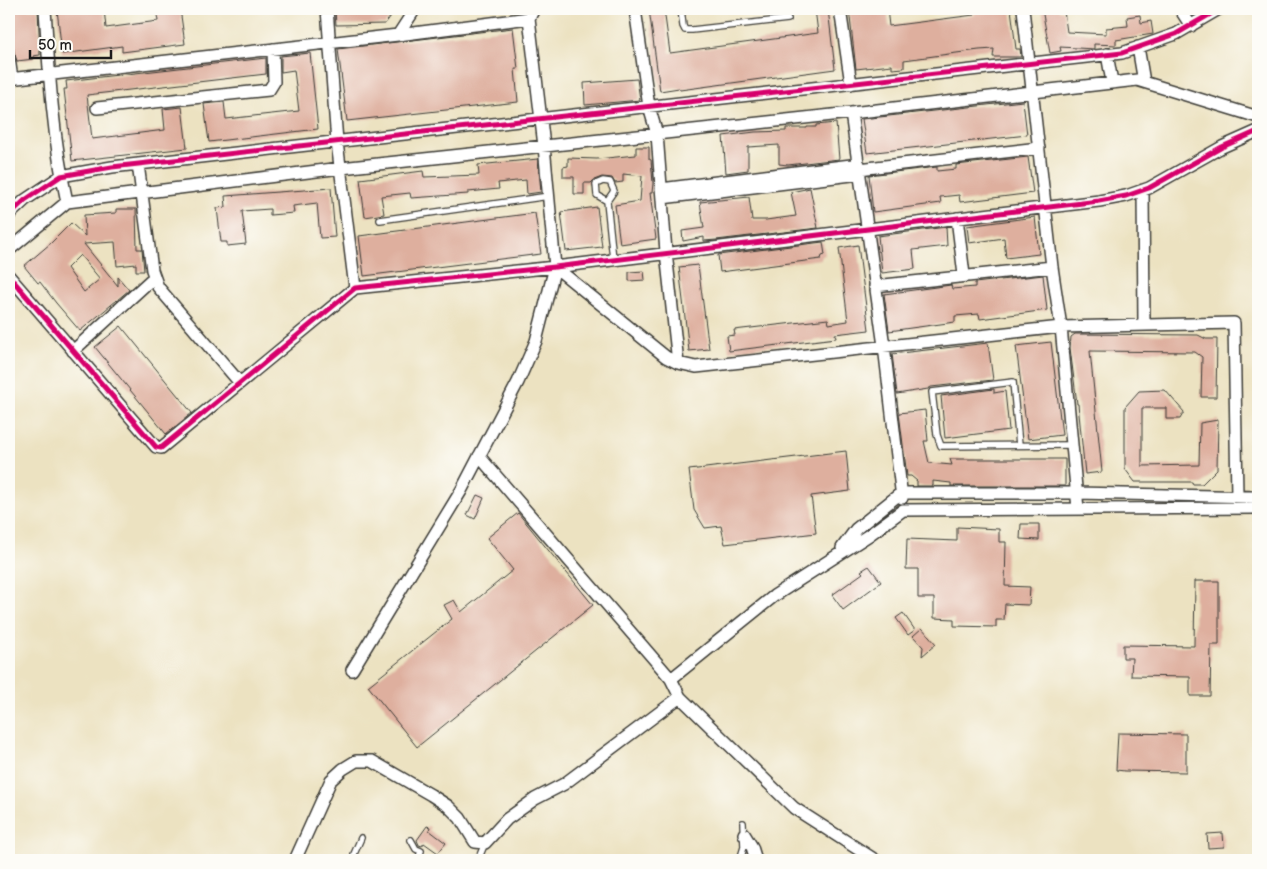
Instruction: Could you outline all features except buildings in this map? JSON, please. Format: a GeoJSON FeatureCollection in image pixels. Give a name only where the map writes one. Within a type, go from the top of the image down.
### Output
{"type":"FeatureCollection","features":[{"type":"Feature","properties":{"kind":"street"},"geometry":{"type":"LineString","coordinates":[[45,9],[49,74],[61,176],[67,202]]}},
{"type":"Feature","properties":{"kind":"street"},"geometry":{"type":"LineString","coordinates":[[327,9],[337,142],[355,288]]}},
{"type":"Feature","properties":{"kind":"street"},"geometry":{"type":"LineString","coordinates":[[398,35],[415,9]]}},
{"type":"Feature","properties":{"kind":"street"},"geometry":{"type":"LineString","coordinates":[[635,9],[649,107],[657,134],[666,252],[678,363]]}},
{"type":"Feature","properties":{"kind":"street"},"geometry":{"type":"LineString","coordinates":[[840,9],[851,84]]}},
{"type":"Feature","properties":{"kind":"street"},"geometry":{"type":"LineString","coordinates":[[1023,9],[1052,267],[1061,327],[1078,509]]}},
{"type":"Feature","properties":{"kind":"street"},"geometry":{"type":"LineString","coordinates":[[1180,9],[1190,26]]}},
{"type":"Feature","properties":{"kind":"street"},"geometry":{"type":"LineString","coordinates":[[9,215],[26,200],[61,176],[138,164],[1122,53],[1176,34],[1220,9]]}},
{"type":"Feature","properties":{"kind":"street"},"geometry":{"type":"LineString","coordinates":[[9,58],[10,79],[398,35],[531,13],[556,267],[536,341],[518,382],[461,491],[352,670]]}},
{"type":"Feature","properties":{"kind":"street"},"geometry":{"type":"LineString","coordinates":[[1138,47],[1144,82]]}},
{"type":"Feature","properties":{"kind":"street"},"geometry":{"type":"LineString","coordinates":[[97,108],[270,90],[274,82],[273,49]]}},
{"type":"Feature","properties":{"kind":"street"},"geometry":{"type":"LineString","coordinates":[[1108,54],[1112,82]]}},
{"type":"Feature","properties":{"kind":"street"},"geometry":{"type":"LineString","coordinates":[[9,250],[67,202],[341,168],[851,113],[1112,82],[1137,80],[1258,117]]}},
{"type":"Feature","properties":{"kind":"street"},"geometry":{"type":"LineString","coordinates":[[851,113],[884,346],[903,510]]}},
{"type":"Feature","properties":{"kind":"street"},"geometry":{"type":"LineString","coordinates":[[9,276],[158,448],[163,447],[355,288],[556,267],[666,252],[1099,202],[1142,190],[1222,147],[1258,131]]}},
{"type":"Feature","properties":{"kind":"street"},"geometry":{"type":"LineString","coordinates":[[662,193],[1039,148]]}},
{"type":"Feature","properties":{"kind":"street"},"geometry":{"type":"LineString","coordinates":[[138,164],[152,270],[158,287],[240,383]]}},
{"type":"Feature","properties":{"kind":"street"},"geometry":{"type":"LineString","coordinates":[[1142,190],[1144,324]]}},
{"type":"Feature","properties":{"kind":"street"},"geometry":{"type":"LineString","coordinates":[[957,218],[964,275]]}},
{"type":"Feature","properties":{"kind":"street"},"geometry":{"type":"LineString","coordinates":[[556,267],[666,357],[678,363],[696,367],[1061,327],[1234,323],[1237,496]]}},
{"type":"Feature","properties":{"kind":"street"},"geometry":{"type":"LineString","coordinates":[[875,286],[1052,267]]}},
{"type":"Feature","properties":{"kind":"street"},"geometry":{"type":"LineString","coordinates":[[73,351],[154,277]]}},
{"type":"Feature","properties":{"kind":"street"},"geometry":{"type":"LineString","coordinates":[[479,456],[670,679],[680,697],[794,808],[875,860]]}},
{"type":"Feature","properties":{"kind":"street"},"geometry":{"type":"LineString","coordinates":[[838,554],[856,529],[901,493],[1258,496]]}},
{"type":"Feature","properties":{"kind":"street"},"geometry":{"type":"LineString","coordinates":[[670,679],[774,596],[869,535],[903,510],[1258,508]]}},
{"type":"Feature","properties":{"kind":"street"},"geometry":{"type":"LineString","coordinates":[[295,860],[331,780],[342,769],[356,762],[372,761],[431,794],[460,818],[475,842],[485,843],[507,819],[535,799],[564,784],[680,697]]}},
{"type":"Feature","properties":{"kind":"street"},"geometry":{"type":"LineString","coordinates":[[744,829],[756,860]]}},
{"type":"Feature","properties":{"kind":"lane"},"geometry":{"type":"LineString","coordinates":[[680,9],[685,30],[788,19]]}},
{"type":"Feature","properties":{"kind":"lane"},"geometry":{"type":"LineString","coordinates":[[380,220],[549,196]]}},
{"type":"Feature","properties":{"kind":"lane"},"geometry":{"type":"LineString","coordinates":[[607,201],[613,259]]}},
{"type":"Feature","properties":{"kind":"lane"},"geometry":{"type":"LineString","coordinates":[[1020,445],[1013,382],[932,392],[937,436],[941,446],[1072,445]]}},
{"type":"Feature","properties":{"kind":"lane"},"geometry":{"type":"LineString","coordinates":[[740,860],[744,847],[744,829]]}},
{"type":"Feature","properties":{"kind":"lane"},"geometry":{"type":"LineString","coordinates":[[360,860],[356,859],[354,854],[361,838]]}},
{"type":"Feature","properties":{"kind":"lane"},"geometry":{"type":"LineString","coordinates":[[411,840],[416,849],[421,851],[418,860]]}},
{"type":"Feature","properties":{"kind":"lane"},"geometry":{"type":"LineString","coordinates":[[478,860],[485,843]]}},
{"type":"Feature","properties":{"kind":"cycle path"},"geometry":{"type":"LineString","coordinates":[[9,215],[25,200],[61,176],[112,167],[1122,53],[1176,34],[1219,9]]}},
{"type":"Feature","properties":{"kind":"cycle path"},"geometry":{"type":"LineString","coordinates":[[9,276],[156,447],[161,448],[355,288],[555,267],[1099,201],[1126,196],[1149,188],[1222,147],[1258,131]]}}]}
